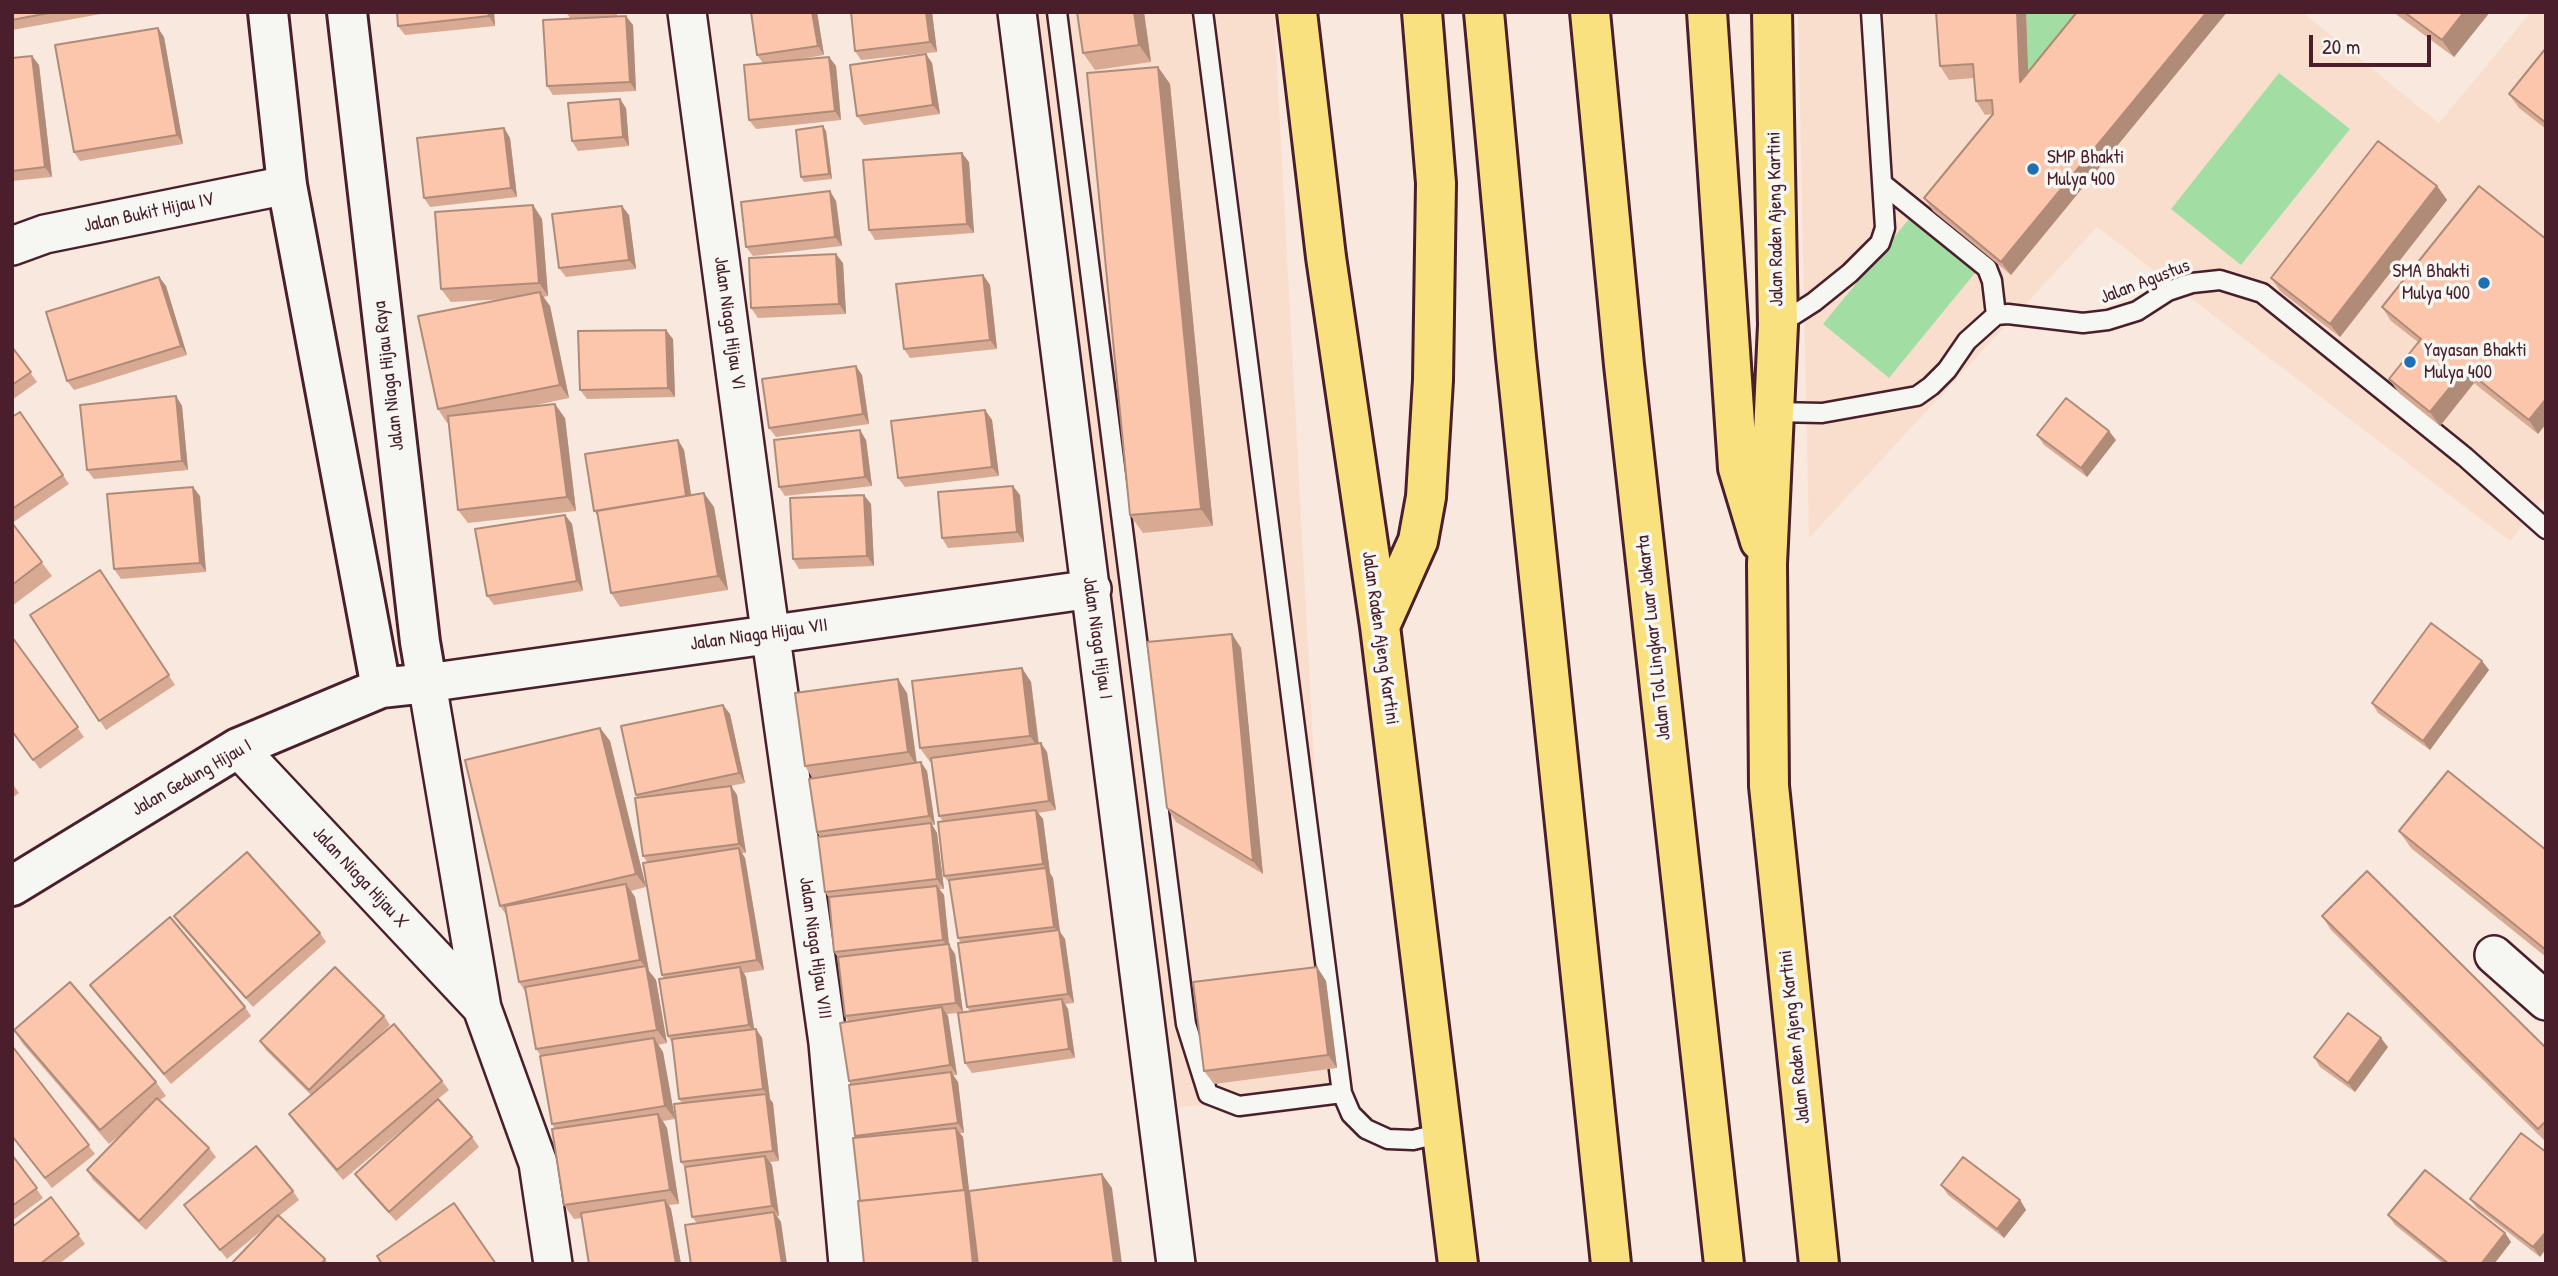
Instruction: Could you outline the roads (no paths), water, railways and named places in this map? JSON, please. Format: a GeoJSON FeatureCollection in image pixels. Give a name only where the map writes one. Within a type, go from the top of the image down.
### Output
{"type":"FeatureCollection","features":[{"type":"Feature","properties":{"kind":"highway","name":"Jalan Raden Ajeng Kartini"},"geometry":{"type":"LineString","coordinates":[[1297,12],[1325,257],[1380,626],[1458,1264]]}},
{"type":"Feature","properties":{"kind":"highway"},"geometry":{"type":"LineString","coordinates":[[1380,626],[1418,541],[1426,497],[1433,380],[1436,183],[1422,12]]}},
{"type":"Feature","properties":{"kind":"highway"},"geometry":{"type":"LineString","coordinates":[[1484,12],[1519,384],[1611,1264]]}},
{"type":"Feature","properties":{"kind":"highway","name":"Jalan Tol Lingkar Luar Jakarta"},"geometry":{"type":"LineString","coordinates":[[1590,12],[1624,365],[1724,1264]]}},
{"type":"Feature","properties":{"kind":"highway"},"geometry":{"type":"LineString","coordinates":[[1707,12],[1738,467],[1767,564]]}},
{"type":"Feature","properties":{"kind":"highway","name":"Jalan Raden Ajeng Kartini"},"geometry":{"type":"LineString","coordinates":[[1772,12],[1778,325],[1767,564],[1769,786],[1819,1264]]}},
{"type":"Feature","properties":{"kind":"street"},"geometry":{"type":"LineString","coordinates":[[268,12],[287,185],[381,688]]}},
{"type":"Feature","properties":{"kind":"street","name":"Jalan Niaga Hijau Raya"},"geometry":{"type":"LineString","coordinates":[[347,12],[418,630],[438,738]]}},
{"type":"Feature","properties":{"kind":"street","name":"Jalan Niaga Hijau VI"},"geometry":{"type":"LineString","coordinates":[[687,12],[771,633]]}},
{"type":"Feature","properties":{"kind":"street","name":"Jalan Niaga Hijau I"},"geometry":{"type":"LineString","coordinates":[[1017,12],[1176,1264]]}},
{"type":"Feature","properties":{"kind":"street","name":"Jalan Bukit Hijau IV"},"geometry":{"type":"LineString","coordinates":[[12,246],[45,234],[287,185]]}},
{"type":"Feature","properties":{"kind":"street","name":"Jalan Niaga Hijau VII"},"geometry":{"type":"LineString","coordinates":[[427,683],[1092,589]]}},
{"type":"Feature","properties":{"kind":"street","name":"Jalan Niaga Hijau VIII"},"geometry":{"type":"LineString","coordinates":[[771,633],[828,1043],[848,1264]]}},
{"type":"Feature","properties":{"kind":"street","name":"Jalan Gedung Hijau I"},"geometry":{"type":"LineString","coordinates":[[12,886],[238,748],[381,688],[427,683]]}},
{"type":"Feature","properties":{"kind":"street","name":"Jalan Niaga Hijau X"},"geometry":{"type":"LineString","coordinates":[[438,738],[482,1008],[538,1163],[553,1264]]}},
{"type":"Feature","properties":{"kind":"street","name":"Jalan Niaga Hijau X"},"geometry":{"type":"LineString","coordinates":[[238,748],[482,1008]]}},
{"type":"Feature","properties":{"kind":"street"},"geometry":{"type":"LineString","coordinates":[[2494,955],[2546,1001]]}},
{"type":"Feature","properties":{"kind":"lane"},"geometry":{"type":"LineString","coordinates":[[1057,12],[1186,1024],[1208,1094],[1239,1105],[1342,1093]]}},
{"type":"Feature","properties":{"kind":"lane"},"geometry":{"type":"LineString","coordinates":[[1203,12],[1342,1093],[1351,1114],[1366,1129],[1388,1139],[1413,1140],[1442,1133]]}},
{"type":"Feature","properties":{"kind":"lane"},"geometry":{"type":"LineString","coordinates":[[1778,325],[1850,274],[1880,243],[1885,228],[1871,12]]}},
{"type":"Feature","properties":{"kind":"lane"},"geometry":{"type":"LineString","coordinates":[[1775,411],[1822,413],[1917,396],[1947,370],[1967,341],[2002,314],[1987,268],[1977,257],[1883,184]]}},
{"type":"Feature","properties":{"kind":"lane","name":"Jalan Agustus"},"geometry":{"type":"LineString","coordinates":[[2002,314],[2083,323],[2108,320],[2137,312],[2168,291],[2192,283],[2220,280],[2262,293],[2465,457],[2546,530]]}},
{"type":"Feature","properties":{"kind":"place","name":"SMP Bhakti Mulya 400"},"geometry":{"type":"Point","coordinates":[2033,169]}},
{"type":"Feature","properties":{"kind":"place","name":"SMA Bhakti Mulya 400"},"geometry":{"type":"Point","coordinates":[2484,283]}},
{"type":"Feature","properties":{"kind":"place","name":"Yayasan Bhakti Mulya 400"},"geometry":{"type":"Point","coordinates":[2410,362]}}]}
